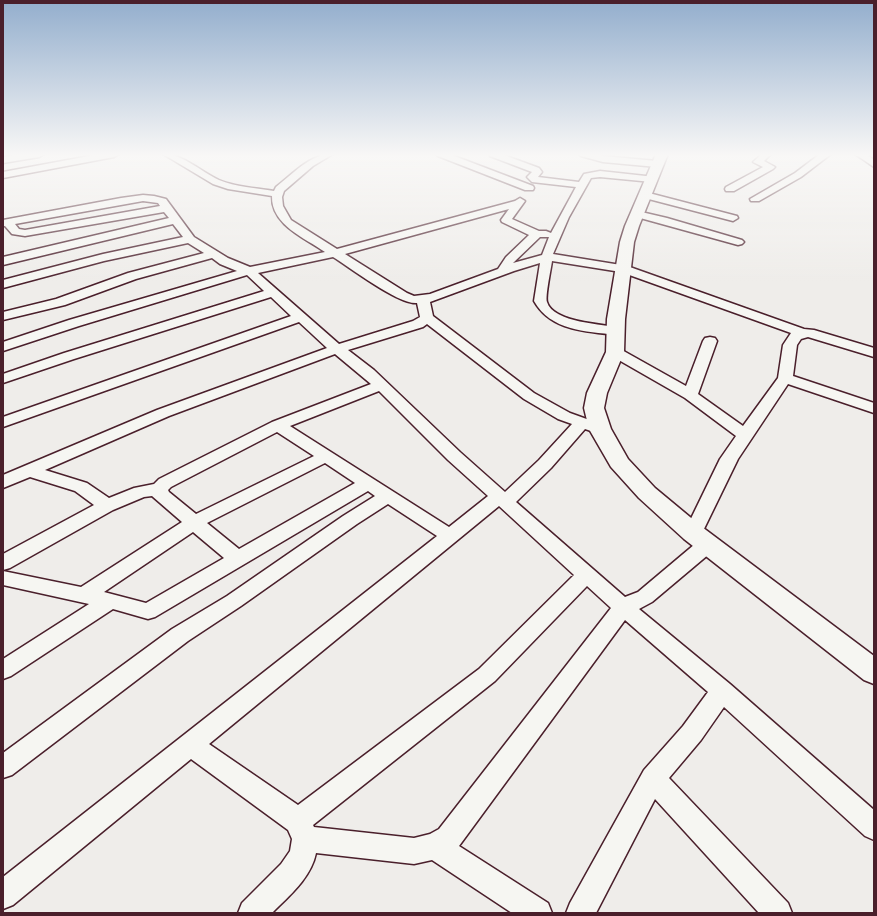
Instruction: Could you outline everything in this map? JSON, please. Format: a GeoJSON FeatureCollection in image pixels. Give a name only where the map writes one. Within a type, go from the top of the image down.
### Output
{"type":"FeatureCollection","features":[{"type":"Feature","properties":{"kind":"street"},"geometry":{"type":"LineString","coordinates":[[277,197],[280,212],[287,222],[402,296],[413,300],[432,298],[502,271],[547,258],[623,269],[803,332],[874,353]]}},
{"type":"Feature","properties":{"kind":"street"},"geometry":{"type":"LineString","coordinates":[[523,197],[506,220],[537,234],[557,232]]}},
{"type":"Feature","properties":{"kind":"street"},"geometry":{"type":"LineString","coordinates":[[576,197],[557,232],[547,258],[540,301],[543,308],[551,316],[564,322],[616,331]]}},
{"type":"Feature","properties":{"kind":"street"},"geometry":{"type":"LineString","coordinates":[[3,895],[450,536],[502,499],[591,426],[597,393],[615,352],[616,331],[627,242],[644,197]]}},
{"type":"Feature","properties":{"kind":"street"},"geometry":{"type":"LineString","coordinates":[[696,197],[733,218]]}},
{"type":"Feature","properties":{"kind":"street"},"geometry":{"type":"LineString","coordinates":[[755,199],[759,197]]}},
{"type":"Feature","properties":{"kind":"street"},"geometry":{"type":"LineString","coordinates":[[5,222],[143,198],[162,201],[190,239],[224,261],[249,271],[338,349],[369,373],[454,456],[623,607],[722,691],[874,826]]}},
{"type":"Feature","properties":{"kind":"street"},"geometry":{"type":"LineString","coordinates":[[3,347],[74,323],[249,271],[335,253],[518,203]]}},
{"type":"Feature","properties":{"kind":"street"},"geometry":{"type":"LineString","coordinates":[[637,214],[738,242]]}},
{"type":"Feature","properties":{"kind":"street"},"geometry":{"type":"LineString","coordinates":[[3,261],[176,220]]}},
{"type":"Feature","properties":{"kind":"street"},"geometry":{"type":"LineString","coordinates":[[502,271],[510,259],[537,234]]}},
{"type":"Feature","properties":{"kind":"street"},"geometry":{"type":"LineString","coordinates":[[3,284],[103,258],[190,239]]}},
{"type":"Feature","properties":{"kind":"street"},"geometry":{"type":"LineString","coordinates":[[3,316],[60,302],[132,276],[214,254]]}},
{"type":"Feature","properties":{"kind":"street"},"geometry":{"type":"LineString","coordinates":[[3,379],[69,356],[273,292]]}},
{"type":"Feature","properties":{"kind":"street"},"geometry":{"type":"LineString","coordinates":[[423,300],[427,318],[529,396],[564,416],[591,426],[619,462],[647,493],[701,538],[874,672]]}},
{"type":"Feature","properties":{"kind":"street"},"geometry":{"type":"LineString","coordinates":[[3,422],[300,316]]}},
{"type":"Feature","properties":{"kind":"street"},"geometry":{"type":"LineString","coordinates":[[3,482],[163,413],[338,349],[418,324],[427,318]]}},
{"type":"Feature","properties":{"kind":"street"},"geometry":{"type":"LineString","coordinates":[[190,745],[302,830],[414,851],[435,846],[449,838],[623,607],[645,597],[701,538],[729,459],[784,378],[790,345],[796,336],[803,332]]}},
{"type":"Feature","properties":{"kind":"street"},"geometry":{"type":"LineString","coordinates":[[690,395],[710,341]]}},
{"type":"Feature","properties":{"kind":"street"},"geometry":{"type":"LineString","coordinates":[[615,352],[690,395],[745,435]]}},
{"type":"Feature","properties":{"kind":"street"},"geometry":{"type":"LineString","coordinates":[[784,378],[874,408]]}},
{"type":"Feature","properties":{"kind":"street"},"geometry":{"type":"LineString","coordinates":[[3,563],[107,506],[140,492],[159,490],[165,482],[278,425],[381,385]]}},
{"type":"Feature","properties":{"kind":"street"},"geometry":{"type":"LineString","coordinates":[[278,425],[450,536]]}},
{"type":"Feature","properties":{"kind":"street"},"geometry":{"type":"LineString","coordinates":[[83,596],[192,523],[326,456]]}},
{"type":"Feature","properties":{"kind":"street"},"geometry":{"type":"LineString","coordinates":[[29,471],[81,487],[107,506]]}},
{"type":"Feature","properties":{"kind":"street"},"geometry":{"type":"LineString","coordinates":[[3,578],[110,601],[148,611],[368,483]]}},
{"type":"Feature","properties":{"kind":"street"},"geometry":{"type":"LineString","coordinates":[[159,490],[161,495],[192,523],[237,558]]}},
{"type":"Feature","properties":{"kind":"street"},"geometry":{"type":"LineString","coordinates":[[3,767],[180,635],[234,601],[350,520],[388,496]]}},
{"type":"Feature","properties":{"kind":"street"},"geometry":{"type":"LineString","coordinates":[[302,830],[487,675],[587,574]]}},
{"type":"Feature","properties":{"kind":"street"},"geometry":{"type":"LineString","coordinates":[[3,670],[110,601]]}},
{"type":"Feature","properties":{"kind":"street"},"geometry":{"type":"LineString","coordinates":[[580,913],[653,778],[692,734],[722,691]]}},
{"type":"Feature","properties":{"kind":"street"},"geometry":{"type":"LineString","coordinates":[[653,778],[778,913]]}},
{"type":"Feature","properties":{"kind":"street"},"geometry":{"type":"LineString","coordinates":[[252,913],[291,874],[302,856],[302,830]]}},
{"type":"Feature","properties":{"kind":"street"},"geometry":{"type":"LineString","coordinates":[[435,846],[538,913]]}}]}
